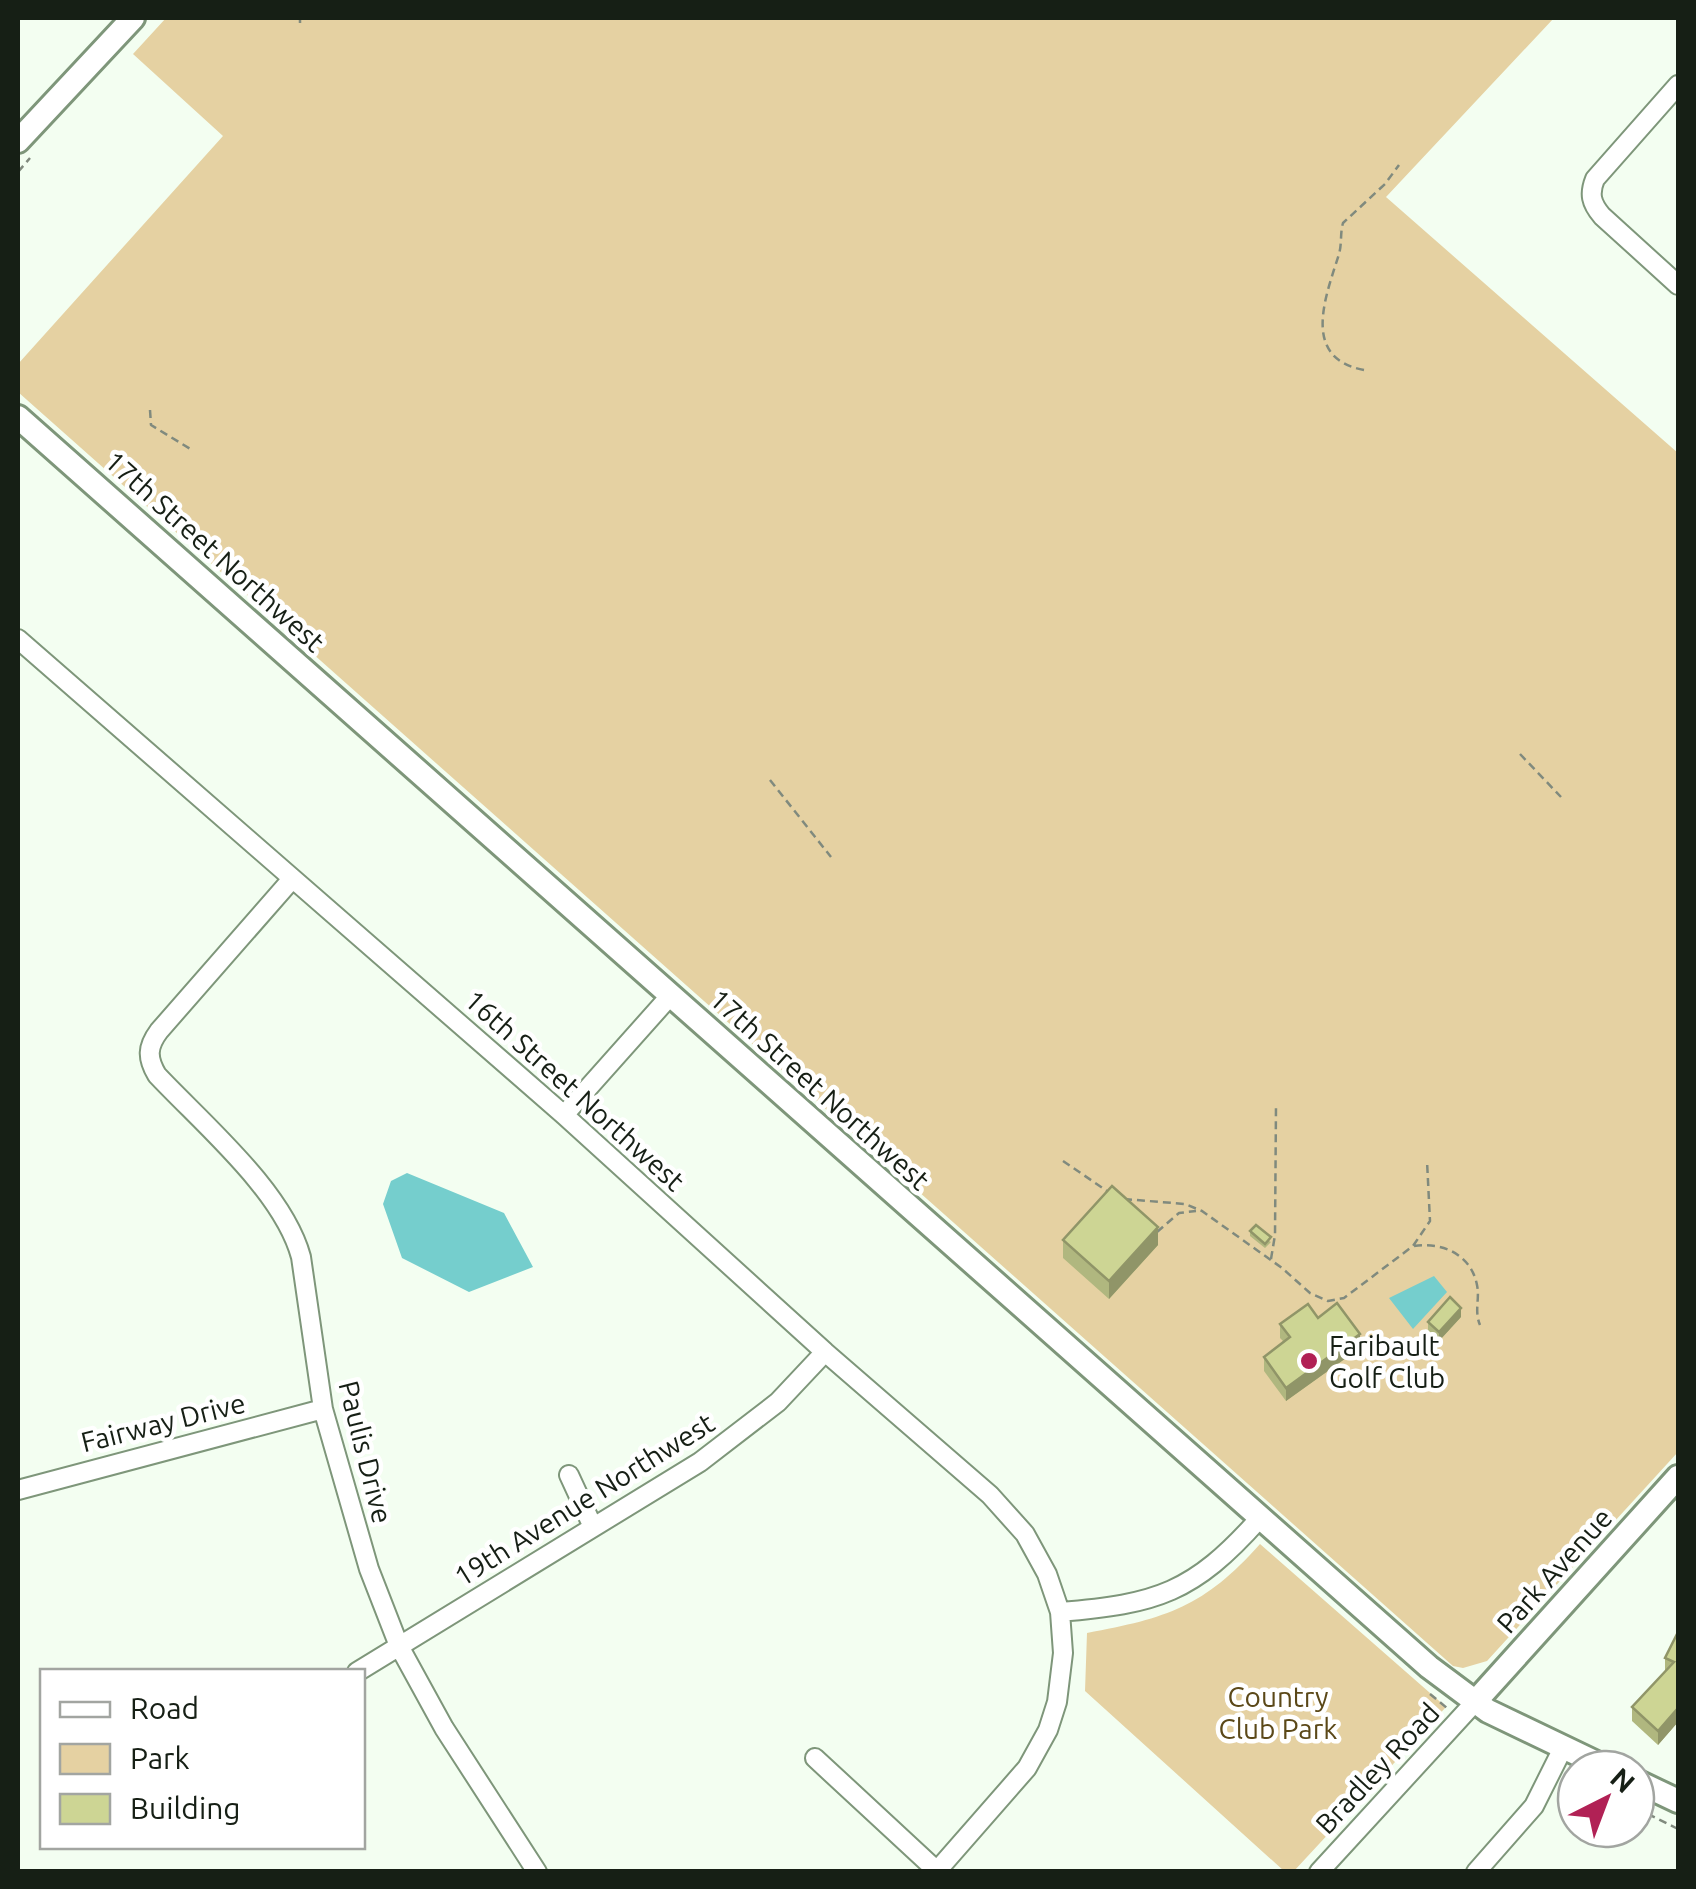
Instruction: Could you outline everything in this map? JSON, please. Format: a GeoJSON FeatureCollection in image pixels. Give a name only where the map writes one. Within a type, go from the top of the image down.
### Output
{"type":"FeatureCollection","features":[{"type":"Feature","properties":{"kind":"street"},"geometry":{"type":"LineString","coordinates":[[18,142],[133,18]]}},
{"type":"Feature","properties":{"kind":"street"},"geometry":{"type":"LineString","coordinates":[[1678,84],[1595,178],[1590,191],[1592,204],[1602,216],[1678,285]]}},
{"type":"Feature","properties":{"kind":"street","name":"17th Street Northwest"},"geometry":{"type":"LineString","coordinates":[[18,417],[1429,1668],[1475,1702],[1564,1748]]}},
{"type":"Feature","properties":{"kind":"street","name":"16th Street Northwest"},"geometry":{"type":"LineString","coordinates":[[18,638],[564,1116],[1015,1520],[1040,1558],[1060,1612],[1062,1678],[1048,1730],[1020,1778],[936,1871]]}},
{"type":"Feature","properties":{"kind":"street","name":"Paulis Drive"},"geometry":{"type":"LineString","coordinates":[[292,879],[159,1031],[151,1042],[149,1056],[157,1075],[268,1193],[295,1234],[323,1410],[358,1537],[398,1646],[444,1728],[537,1872]]}},
{"type":"Feature","properties":{"kind":"street"},"geometry":{"type":"LineString","coordinates":[[564,1116],[670,996]]}},
{"type":"Feature","properties":{"kind":"street","name":"19th Avenue Northwest"},"geometry":{"type":"LineString","coordinates":[[362,1669],[736,1437],[778,1402],[825,1352]]}},
{"type":"Feature","properties":{"kind":"street","name":"Fairway Drive"},"geometry":{"type":"LineString","coordinates":[[18,1490],[323,1410]]}},
{"type":"Feature","properties":{"kind":"street"},"geometry":{"type":"LineString","coordinates":[[569,1475],[593,1528]]}},
{"type":"Feature","properties":{"kind":"street","name":"Park Avenue"},"geometry":{"type":"LineString","coordinates":[[1475,1702],[1678,1478]]}},
{"type":"Feature","properties":{"kind":"street"},"geometry":{"type":"LineString","coordinates":[[1060,1612],[1126,1606],[1185,1586],[1224,1556],[1259,1519]]}},
{"type":"Feature","properties":{"kind":"street","name":"Bradley Road"},"geometry":{"type":"LineString","coordinates":[[1319,1872],[1475,1702]]}},
{"type":"Feature","properties":{"kind":"street"},"geometry":{"type":"LineString","coordinates":[[1476,1872],[1534,1806],[1564,1748]]}},
{"type":"Feature","properties":{"kind":"street"},"geometry":{"type":"LineString","coordinates":[[815,1758],[936,1871]]}},
{"type":"Feature","properties":{"kind":"path"},"geometry":{"type":"LineString","coordinates":[[1364,370],[1341,364],[1326,343],[1326,291],[1339,255],[1342,223],[1385,184],[1399,165]]}},
{"type":"Feature","properties":{"kind":"path"},"geometry":{"type":"LineString","coordinates":[[150,410],[152,425],[192,450]]}},
{"type":"Feature","properties":{"kind":"path"},"geometry":{"type":"LineString","coordinates":[[1520,754],[1560,797]]}},
{"type":"Feature","properties":{"kind":"path"},"geometry":{"type":"LineString","coordinates":[[770,780],[831,857]]}},
{"type":"Feature","properties":{"kind":"path"},"geometry":{"type":"LineString","coordinates":[[1271,1260],[1275,1235],[1276,1105]]}},
{"type":"Feature","properties":{"kind":"path"},"geometry":{"type":"LineString","coordinates":[[1064,1161],[1100,1188],[1129,1200],[1185,1204],[1202,1211],[1310,1293],[1336,1301],[1352,1294],[1413,1246],[1430,1221],[1427,1161]]}},
{"type":"Feature","properties":{"kind":"path"},"geometry":{"type":"LineString","coordinates":[[1097,1195],[1100,1188]]}},
{"type":"Feature","properties":{"kind":"path"},"geometry":{"type":"LineString","coordinates":[[1151,1239],[1179,1213],[1202,1211]]}},
{"type":"Feature","properties":{"kind":"path"},"geometry":{"type":"LineString","coordinates":[[1413,1246],[1446,1247],[1464,1262],[1477,1283],[1480,1326]]}},
{"type":"Feature","properties":{"kind":"green space","name":"Faribault Golf Club"},"geometry":{"type":"Polygon","coordinates":[[[166,18],[1554,18],[1386,197],[1678,453],[1678,1452],[1487,1661],[1463,1668],[1453,1666],[18,392],[18,364],[223,136],[133,54],[166,18]]]}},
{"type":"Feature","properties":{"kind":"green space","name":"Country Club Park"},"geometry":{"type":"Polygon","coordinates":[[[1260,1544],[1446,1707],[1294,1871],[1284,1871],[1085,1691],[1087,1633],[1162,1615],[1202,1596],[1260,1544]]]}},
{"type":"Feature","properties":{"kind":"water"},"geometry":{"type":"Polygon","coordinates":[[[407,1173],[504,1213],[533,1267],[469,1292],[402,1258],[383,1204],[391,1181],[407,1173]]]}},
{"type":"Feature","properties":{"kind":"water"},"geometry":{"type":"Polygon","coordinates":[[[1434,1276],[1447,1292],[1413,1329],[1389,1298],[1434,1276]]]}},
{"type":"Feature","properties":{"kind":"building"},"geometry":{"type":"Polygon","coordinates":[[[1112,1186],[1158,1227],[1109,1281],[1063,1240],[1112,1186]]]}},
{"type":"Feature","properties":{"kind":"building"},"geometry":{"type":"Polygon","coordinates":[[[1256,1225],[1271,1237],[1265,1244],[1250,1231],[1256,1225]]]}},
{"type":"Feature","properties":{"kind":"building"},"geometry":{"type":"Polygon","coordinates":[[[1450,1297],[1461,1308],[1439,1332],[1428,1322],[1450,1297]]]}},
{"type":"Feature","properties":{"kind":"building","name":"Faribault Golf Club"},"geometry":{"type":"Polygon","coordinates":[[[1337,1303],[1360,1334],[1286,1388],[1264,1357],[1290,1337],[1280,1324],[1308,1304],[1318,1318],[1337,1303]]]}},
{"type":"Feature","properties":{"kind":"building"},"geometry":{"type":"Polygon","coordinates":[[[1678,1632],[1678,1708],[1658,1731],[1632,1707],[1674,1662],[1665,1658],[1678,1632]]]}},
{"type":"Feature","properties":{"kind":"place","name":"Faribault Golf Club"},"geometry":{"type":"Point","coordinates":[1309,1361]}}]}
